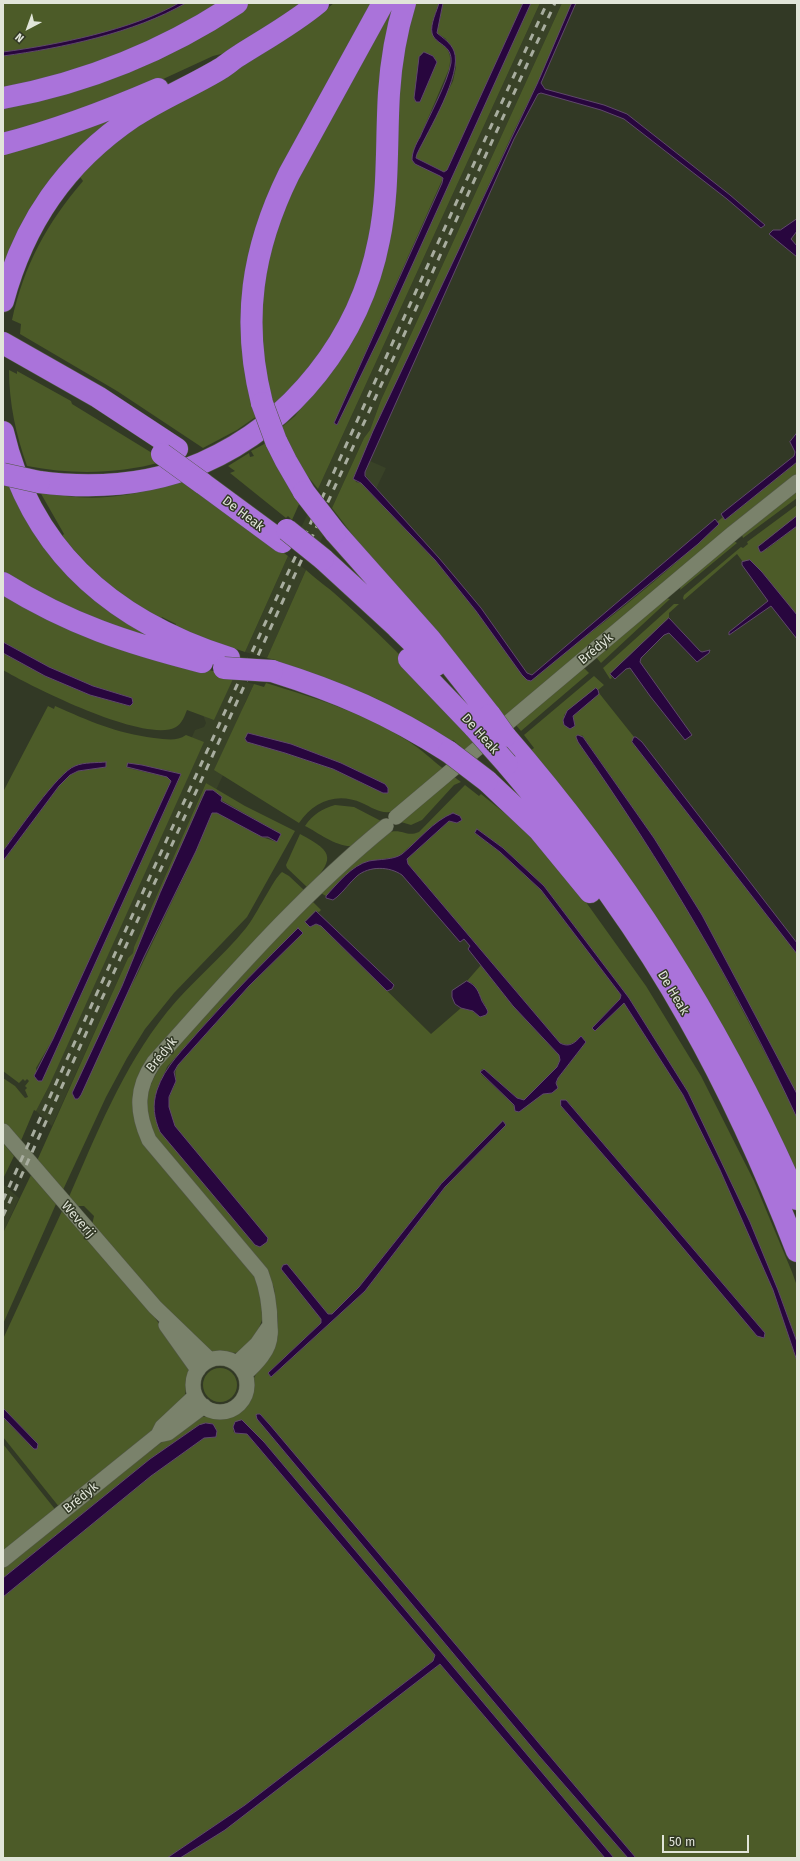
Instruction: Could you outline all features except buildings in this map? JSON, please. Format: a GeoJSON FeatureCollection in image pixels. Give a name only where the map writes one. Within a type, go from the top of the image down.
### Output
{"type":"FeatureCollection","features":[{"type":"Feature","properties":{"kind":"highway"},"geometry":{"type":"LineString","coordinates":[[3,98],[62,84],[139,56],[196,28],[237,3]]}},
{"type":"Feature","properties":{"kind":"highway"},"geometry":{"type":"LineString","coordinates":[[3,301],[8,280],[23,242],[44,205],[70,170],[101,140],[134,117],[220,69],[240,55],[278,33],[318,3]]}},
{"type":"Feature","properties":{"kind":"highway"},"geometry":{"type":"LineString","coordinates":[[383,3],[289,174],[275,204],[264,236],[254,281],[251,322],[254,363],[262,403],[276,441],[304,492],[335,532],[430,639],[484,720]]}},
{"type":"Feature","properties":{"kind":"highway"},"geometry":{"type":"LineString","coordinates":[[3,474],[39,482],[69,486],[122,484],[164,475],[200,464],[244,440],[279,414],[308,386],[333,353],[353,320],[375,261],[385,199],[390,74],[397,32],[405,3]]}},
{"type":"Feature","properties":{"kind":"highway"},"geometry":{"type":"LineString","coordinates":[[3,144],[53,130],[101,113],[215,62],[240,55]]}},
{"type":"Feature","properties":{"kind":"highway","name":"De Heak"},"geometry":{"type":"LineString","coordinates":[[14,350],[84,405],[170,451],[284,536],[320,565],[390,640],[505,736],[513,758],[588,836],[622,884],[680,973],[733,1065],[773,1145],[797,1199]]}},
{"type":"Feature","properties":{"kind":"highway"},"geometry":{"type":"LineString","coordinates":[[3,432],[15,474],[29,503],[55,544],[82,576],[116,605],[152,627],[226,663]]}},
{"type":"Feature","properties":{"kind":"highway"},"geometry":{"type":"LineString","coordinates":[[3,583],[46,608],[104,634],[160,652],[272,671],[332,691],[371,707],[406,725],[449,752],[487,781],[539,830],[578,876],[658,989],[708,1071],[738,1112]]}},
{"type":"Feature","properties":{"kind":"highway","name":"De Heak"},"geometry":{"type":"LineString","coordinates":[[484,720],[513,758],[564,833],[613,900],[641,941],[689,1018],[738,1112],[771,1186],[797,1251]]}},
{"type":"Feature","properties":{"kind":"street","name":"Brédyk"},"geometry":{"type":"LineString","coordinates":[[241,1368],[257,1363],[265,1351],[271,1336],[270,1305],[267,1290],[261,1273],[149,1140],[142,1125],[139,1111],[140,1092],[147,1072],[154,1062],[235,973],[323,881],[353,853],[722,543],[797,482]]}},
{"type":"Feature","properties":{"kind":"street","name":"Weverij"},"geometry":{"type":"LineString","coordinates":[[3,1131],[155,1307],[210,1360]]}},
{"type":"Feature","properties":{"kind":"street","name":"Weverij"},"geometry":{"type":"LineString","coordinates":[[155,1307],[182,1350],[198,1370]]}},
{"type":"Feature","properties":{"kind":"street"},"geometry":{"type":"LineString","coordinates":[[224,1358],[241,1368],[247,1391],[238,1405],[222,1412],[212,1411],[199,1401],[193,1382],[198,1370],[210,1360],[224,1358]]}},
{"type":"Feature","properties":{"kind":"street","name":"Brédyk"},"geometry":{"type":"LineString","coordinates":[[3,1560],[158,1435],[167,1421],[199,1401]]}},
{"type":"Feature","properties":{"kind":"shaded area"},"geometry":{"type":"Polygon","coordinates":[[[179,3],[186,3],[166,14],[121,31],[73,44],[3,56],[3,52],[70,41],[117,29],[160,13],[179,3]]]}},
{"type":"Feature","properties":{"kind":"shaded area"},"geometry":{"type":"Polygon","coordinates":[[[439,3],[443,3],[437,33],[453,48],[455,61],[454,74],[443,102],[416,158],[444,172],[447,170],[523,3],[531,3],[382,332],[337,425],[334,423],[442,183],[443,178],[415,164],[412,160],[414,148],[442,90],[451,63],[451,57],[447,48],[434,37],[432,33],[433,22],[439,3]]]}},
{"type":"Feature","properties":{"kind":"shaded area"},"geometry":{"type":"Polygon","coordinates":[[[540,3],[562,3],[381,400],[370,430],[364,438],[332,508],[318,489],[540,3]]]}},
{"type":"Feature","properties":{"kind":"shaded area"},"geometry":{"type":"Polygon","coordinates":[[[572,3],[576,3],[541,83],[545,89],[604,105],[627,114],[730,195],[765,225],[761,228],[727,199],[624,119],[601,110],[541,93],[538,94],[514,139],[365,472],[365,476],[439,558],[481,608],[527,673],[532,675],[715,519],[719,524],[698,544],[531,681],[527,680],[522,675],[476,611],[435,560],[361,483],[353,479],[373,431],[538,82],[572,3]]]}},
{"type":"Feature","properties":{"kind":"shaded area"},"geometry":{"type":"Polygon","coordinates":[[[424,52],[433,56],[437,62],[420,102],[416,102],[414,98],[419,57],[424,52]]]}},
{"type":"Feature","properties":{"kind":"shaded area"},"geometry":{"type":"Polygon","coordinates":[[[797,219],[797,231],[791,239],[797,246],[797,257],[769,234],[773,230],[780,230],[797,219]]]}},
{"type":"Feature","properties":{"kind":"shaded area"},"geometry":{"type":"Polygon","coordinates":[[[797,433],[797,462],[725,520],[721,514],[794,456],[795,452],[790,442],[797,433]]]}},
{"type":"Feature","properties":{"kind":"shaded area"},"geometry":{"type":"Polygon","coordinates":[[[370,461],[386,468],[376,489],[365,474],[370,461]]]}},
{"type":"Feature","properties":{"kind":"shaded area"},"geometry":{"type":"Polygon","coordinates":[[[308,513],[324,533],[320,543],[301,528],[308,513]]]}},
{"type":"Feature","properties":{"kind":"shaded area"},"geometry":{"type":"Polygon","coordinates":[[[797,516],[797,526],[760,552],[758,547],[797,516]]]}},
{"type":"Feature","properties":{"kind":"shaded area"},"geometry":{"type":"Polygon","coordinates":[[[288,556],[306,570],[267,658],[245,652],[288,556]]]}},
{"type":"Feature","properties":{"kind":"shaded area"},"geometry":{"type":"Polygon","coordinates":[[[750,560],[762,572],[797,615],[797,639],[771,606],[729,635],[729,632],[768,601],[742,565],[742,562],[750,560]]]}},
{"type":"Feature","properties":{"kind":"shaded area"},"geometry":{"type":"Polygon","coordinates":[[[669,618],[700,651],[710,650],[709,653],[697,662],[669,633],[664,635],[641,658],[640,662],[692,735],[685,740],[630,668],[626,669],[615,679],[610,674],[669,618]]]}},
{"type":"Feature","properties":{"kind":"shaded area"},"geometry":{"type":"Polygon","coordinates":[[[3,642],[49,667],[93,686],[132,698],[133,703],[130,706],[90,695],[45,676],[3,653],[3,642]]]}},
{"type":"Feature","properties":{"kind":"shaded area"},"geometry":{"type":"Polygon","coordinates":[[[233,679],[254,684],[245,703],[226,769],[216,790],[206,783],[134,947],[133,953],[128,958],[52,1126],[36,1111],[49,1086],[195,730],[204,727],[206,723],[203,715],[233,679]]]}},
{"type":"Feature","properties":{"kind":"shaded area"},"geometry":{"type":"Polygon","coordinates":[[[596,688],[599,694],[573,716],[575,726],[570,729],[564,725],[563,720],[567,711],[596,688]]]}},
{"type":"Feature","properties":{"kind":"shaded area"},"geometry":{"type":"Polygon","coordinates":[[[248,733],[291,744],[341,763],[385,784],[388,788],[388,793],[383,793],[333,769],[247,742],[245,739],[248,733]]]}},
{"type":"Feature","properties":{"kind":"shaded area"},"geometry":{"type":"Polygon","coordinates":[[[578,735],[583,737],[654,838],[702,915],[797,1094],[797,1118],[723,972],[668,878],[578,742],[576,737],[578,735]]]}},
{"type":"Feature","properties":{"kind":"shaded area"},"geometry":{"type":"Polygon","coordinates":[[[634,737],[642,742],[797,943],[797,954],[632,742],[634,737]]]}},
{"type":"Feature","properties":{"kind":"shaded area"},"geometry":{"type":"Polygon","coordinates":[[[106,762],[106,767],[78,771],[70,775],[59,786],[3,861],[3,851],[58,779],[75,766],[86,763],[106,762]]]}},
{"type":"Feature","properties":{"kind":"shaded area"},"geometry":{"type":"Polygon","coordinates":[[[128,763],[181,774],[42,1081],[38,1081],[34,1076],[53,1039],[171,781],[167,777],[127,767],[128,763]]]}},
{"type":"Feature","properties":{"kind":"shaded area"},"geometry":{"type":"Polygon","coordinates":[[[206,790],[213,790],[222,797],[221,801],[281,834],[277,842],[268,837],[262,837],[217,813],[212,813],[196,851],[144,957],[81,1095],[78,1099],[75,1099],[72,1093],[122,986],[160,893],[206,790]]]}},
{"type":"Feature","properties":{"kind":"shaded area"},"geometry":{"type":"Polygon","coordinates":[[[453,813],[460,816],[462,820],[457,823],[449,821],[407,859],[408,864],[560,1043],[566,1045],[572,1044],[581,1036],[586,1042],[558,1078],[556,1083],[558,1088],[552,1093],[543,1094],[519,1112],[515,1111],[514,1105],[480,1072],[484,1069],[517,1098],[524,1100],[557,1067],[560,1060],[559,1055],[513,1006],[468,949],[470,946],[464,939],[460,942],[402,875],[391,870],[379,868],[367,870],[357,876],[340,895],[333,900],[326,898],[326,896],[340,881],[357,866],[369,861],[399,856],[432,826],[453,813]]]}},
{"type":"Feature","properties":{"kind":"shaded area"},"geometry":{"type":"Polygon","coordinates":[[[477,829],[503,848],[544,886],[629,998],[688,1092],[750,1222],[778,1290],[797,1342],[797,1361],[773,1290],[720,1170],[683,1095],[624,1003],[595,1031],[592,1028],[620,999],[621,995],[541,890],[500,852],[475,833],[477,829]]]}},
{"type":"Feature","properties":{"kind":"shaded area"},"geometry":{"type":"Polygon","coordinates":[[[316,911],[394,985],[392,989],[387,991],[321,926],[316,924],[310,927],[305,922],[316,911]]]}},
{"type":"Feature","properties":{"kind":"shaded area"},"geometry":{"type":"Polygon","coordinates":[[[298,928],[303,933],[249,986],[178,1065],[174,1072],[176,1081],[169,1097],[169,1107],[175,1126],[268,1238],[267,1242],[260,1247],[255,1245],[160,1132],[156,1122],[154,1106],[160,1081],[175,1059],[223,1004],[298,928]]]}},
{"type":"Feature","properties":{"kind":"shaded area"},"geometry":{"type":"Polygon","coordinates":[[[467,981],[475,987],[478,992],[488,1011],[486,1015],[480,1017],[473,1011],[461,1008],[455,1004],[452,997],[452,991],[467,981]]]}},
{"type":"Feature","properties":{"kind":"shaded area"},"geometry":{"type":"Polygon","coordinates":[[[561,1100],[566,1100],[765,1333],[764,1338],[757,1336],[561,1106],[561,1100]]]}},
{"type":"Feature","properties":{"kind":"shaded area"},"geometry":{"type":"Polygon","coordinates":[[[503,1121],[506,1125],[445,1187],[365,1291],[271,1377],[268,1373],[321,1323],[321,1319],[281,1269],[283,1265],[287,1264],[328,1314],[332,1314],[359,1287],[441,1184],[503,1121]]]}},
{"type":"Feature","properties":{"kind":"shaded area"},"geometry":{"type":"Polygon","coordinates":[[[3,1184],[19,1198],[3,1233],[3,1184]]]}},
{"type":"Feature","properties":{"kind":"shaded area"},"geometry":{"type":"Polygon","coordinates":[[[3,1408],[38,1444],[37,1449],[34,1449],[3,1417],[3,1408]]]}},
{"type":"Feature","properties":{"kind":"shaded area"},"geometry":{"type":"Polygon","coordinates":[[[260,1414],[270,1425],[636,1858],[628,1858],[540,1757],[257,1419],[256,1415],[260,1414]]]}},
{"type":"Feature","properties":{"kind":"shaded area"},"geometry":{"type":"Polygon","coordinates":[[[242,1420],[264,1442],[614,1858],[605,1858],[440,1664],[225,1830],[180,1858],[167,1858],[245,1805],[433,1661],[435,1655],[247,1434],[235,1433],[233,1427],[235,1422],[242,1420]]]}},
{"type":"Feature","properties":{"kind":"shaded area"},"geometry":{"type":"Polygon","coordinates":[[[206,1423],[213,1424],[217,1431],[216,1437],[204,1438],[151,1476],[3,1597],[3,1578],[150,1459],[199,1425],[206,1423]]]}},
{"type":"Feature","properties":{"kind":"green space"},"geometry":{"type":"Polygon","coordinates":[[[3,3],[179,3],[160,13],[117,29],[70,41],[3,52],[3,3]]]}},
{"type":"Feature","properties":{"kind":"green space"},"geometry":{"type":"Polygon","coordinates":[[[186,3],[225,3],[136,50],[3,92],[3,56],[49,49],[97,38],[143,23],[186,3]]]}},
{"type":"Feature","properties":{"kind":"green space"},"geometry":{"type":"Polygon","coordinates":[[[248,3],[303,3],[225,53],[213,56],[161,80],[3,138],[3,104],[248,3]]]}},
{"type":"Feature","properties":{"kind":"green space"},"geometry":{"type":"Polygon","coordinates":[[[334,3],[378,3],[264,218],[257,416],[237,430],[203,448],[117,391],[20,334],[21,324],[12,320],[17,300],[30,263],[38,246],[58,213],[83,181],[78,174],[122,134],[318,16],[334,3]]]}},
{"type":"Feature","properties":{"kind":"green space"},"geometry":{"type":"Polygon","coordinates":[[[390,3],[398,3],[373,238],[338,333],[275,408],[264,374],[260,336],[264,272],[284,207],[390,3]]]}},
{"type":"Feature","properties":{"kind":"green space"},"geometry":{"type":"Polygon","coordinates":[[[412,3],[439,3],[433,22],[433,33],[435,38],[446,48],[449,53],[449,69],[412,156],[443,178],[334,423],[337,425],[382,332],[531,3],[540,3],[318,489],[306,474],[283,436],[285,435],[282,427],[295,416],[314,392],[350,340],[412,3]],[[424,52],[414,100],[418,102],[420,102],[437,62],[433,56],[424,52]]]}},
{"type":"Feature","properties":{"kind":"green space"},"geometry":{"type":"Polygon","coordinates":[[[443,3],[523,3],[447,170],[444,172],[416,158],[453,81],[456,67],[446,39],[437,33],[436,30],[443,3]]]}},
{"type":"Feature","properties":{"kind":"green space"},"geometry":{"type":"Polygon","coordinates":[[[562,3],[572,3],[538,82],[354,476],[356,482],[361,483],[435,560],[476,611],[527,680],[577,643],[650,585],[719,524],[717,522],[723,517],[725,520],[797,462],[797,474],[505,718],[382,573],[332,508],[364,438],[370,430],[381,400],[562,3]]]}},
{"type":"Feature","properties":{"kind":"green space"},"geometry":{"type":"Polygon","coordinates":[[[146,99],[3,265],[3,151],[146,99]]]}},
{"type":"Feature","properties":{"kind":"green space"},"geometry":{"type":"Polygon","coordinates":[[[9,370],[17,374],[17,371],[71,401],[72,404],[157,456],[162,462],[128,469],[95,472],[61,471],[27,466],[14,419],[10,395],[9,370]]]}},
{"type":"Feature","properties":{"kind":"green space"},"geometry":{"type":"Polygon","coordinates":[[[268,442],[300,502],[292,520],[288,516],[286,518],[230,473],[235,471],[228,466],[249,453],[250,457],[254,456],[251,451],[268,442]]]}},
{"type":"Feature","properties":{"kind":"green space"},"geometry":{"type":"Polygon","coordinates":[[[189,481],[288,556],[245,652],[174,628],[176,624],[162,617],[160,621],[107,583],[84,561],[62,536],[64,534],[40,492],[73,497],[107,497],[138,493],[189,481]]]}},
{"type":"Feature","properties":{"kind":"green space"},"geometry":{"type":"Polygon","coordinates":[[[3,484],[12,486],[22,507],[169,644],[134,638],[3,576],[3,484]]]}},
{"type":"Feature","properties":{"kind":"green space"},"geometry":{"type":"Polygon","coordinates":[[[797,489],[797,498],[743,538],[742,535],[797,489]]]}},
{"type":"Feature","properties":{"kind":"green space"},"geometry":{"type":"Polygon","coordinates":[[[797,505],[797,516],[758,547],[767,549],[797,526],[797,615],[750,560],[743,562],[737,554],[684,600],[684,595],[741,547],[743,548],[748,544],[747,542],[797,505]]]}},
{"type":"Feature","properties":{"kind":"green space"},"geometry":{"type":"Polygon","coordinates":[[[734,541],[737,543],[680,590],[681,586],[734,541]]]}},
{"type":"Feature","properties":{"kind":"green space"},"geometry":{"type":"Polygon","coordinates":[[[306,570],[339,597],[396,651],[446,703],[478,740],[465,750],[453,740],[451,741],[377,699],[334,681],[267,658],[306,570]]]}},
{"type":"Feature","properties":{"kind":"green space"},"geometry":{"type":"Polygon","coordinates":[[[3,591],[191,666],[222,673],[233,679],[214,720],[187,710],[182,722],[176,727],[161,730],[140,728],[116,721],[63,700],[3,670],[3,653],[45,676],[90,695],[129,706],[132,698],[93,686],[49,667],[3,642],[3,591]]]}},
{"type":"Feature","properties":{"kind":"green space"},"geometry":{"type":"Polygon","coordinates":[[[666,598],[670,599],[601,663],[596,657],[666,598]]]}},
{"type":"Feature","properties":{"kind":"green space"},"geometry":{"type":"Polygon","coordinates":[[[674,604],[679,604],[669,613],[669,618],[610,674],[612,678],[610,679],[603,668],[674,604]]]}},
{"type":"Feature","properties":{"kind":"green space"},"geometry":{"type":"Polygon","coordinates":[[[582,669],[585,669],[589,673],[521,731],[515,724],[582,669]]]}},
{"type":"Feature","properties":{"kind":"green space"},"geometry":{"type":"Polygon","coordinates":[[[594,676],[604,685],[598,690],[596,688],[564,715],[564,725],[574,723],[573,716],[599,693],[634,737],[632,742],[797,954],[797,1094],[702,915],[654,838],[582,735],[578,742],[619,801],[669,879],[706,941],[785,1091],[797,1118],[797,1178],[530,751],[534,748],[524,735],[594,676]]]}},
{"type":"Feature","properties":{"kind":"green space"},"geometry":{"type":"Polygon","coordinates":[[[266,683],[303,694],[375,722],[413,744],[445,770],[394,811],[382,812],[353,800],[344,798],[335,799],[319,804],[305,815],[299,823],[214,770],[254,684],[264,687],[266,683]],[[247,742],[333,769],[383,793],[385,784],[341,763],[291,744],[247,742]]]}},
{"type":"Feature","properties":{"kind":"green space"},"geometry":{"type":"Polygon","coordinates":[[[48,706],[54,709],[55,706],[115,730],[140,736],[171,740],[178,739],[186,735],[204,742],[49,1086],[36,1111],[34,1110],[20,1143],[3,1122],[3,1078],[15,1086],[25,1098],[28,1097],[25,1090],[27,1088],[25,1086],[29,1081],[27,1079],[25,1081],[23,1079],[19,1083],[3,1071],[3,861],[59,786],[70,775],[78,771],[106,767],[106,762],[67,771],[3,851],[3,792],[48,706]],[[128,768],[167,777],[171,781],[53,1039],[36,1068],[38,1081],[42,1081],[181,775],[167,770],[128,768]]]}},
{"type":"Feature","properties":{"kind":"green space"},"geometry":{"type":"Polygon","coordinates":[[[453,776],[461,782],[454,785],[422,820],[411,825],[401,822],[453,776]]]}},
{"type":"Feature","properties":{"kind":"green space"},"geometry":{"type":"Polygon","coordinates":[[[206,783],[245,806],[295,831],[247,917],[174,993],[145,1029],[106,1097],[62,1192],[36,1163],[128,958],[133,953],[134,947],[206,783]],[[213,790],[202,797],[122,986],[72,1095],[137,975],[196,851],[212,813],[217,813],[262,837],[277,842],[281,834],[221,800],[222,797],[213,790]]]}},
{"type":"Feature","properties":{"kind":"green space"},"geometry":{"type":"Polygon","coordinates":[[[465,785],[479,796],[481,794],[517,823],[544,849],[568,877],[646,986],[701,1076],[754,1181],[792,1272],[797,1286],[797,1342],[778,1290],[725,1170],[688,1092],[629,998],[544,886],[503,848],[477,829],[475,833],[500,852],[541,890],[621,995],[620,999],[592,1028],[595,1031],[624,1003],[683,1095],[720,1170],[773,1290],[797,1361],[797,1858],[636,1858],[260,1414],[257,1419],[540,1757],[628,1858],[614,1858],[264,1442],[241,1420],[233,1431],[235,1433],[247,1434],[435,1655],[433,1661],[245,1805],[167,1858],[3,1858],[3,1597],[151,1476],[204,1438],[199,1425],[150,1459],[3,1578],[3,1568],[133,1463],[197,1417],[229,1416],[237,1413],[245,1406],[252,1395],[254,1378],[276,1335],[278,1321],[274,1288],[266,1270],[154,1136],[149,1124],[147,1112],[148,1092],[157,1072],[170,1052],[310,902],[313,902],[321,910],[319,912],[316,911],[305,922],[310,927],[316,924],[321,926],[431,1034],[461,1008],[473,1011],[474,1013],[485,1005],[473,984],[467,981],[481,965],[513,1006],[559,1055],[560,1060],[557,1067],[524,1100],[517,1098],[484,1069],[482,1069],[480,1072],[482,1075],[511,1102],[515,1108],[543,1094],[552,1093],[558,1078],[586,1042],[577,1041],[568,1045],[560,1043],[408,864],[407,859],[449,821],[457,823],[462,820],[453,813],[441,820],[398,857],[368,861],[352,870],[326,896],[319,892],[386,833],[396,831],[414,834],[419,832],[465,785]],[[298,928],[215,1013],[167,1067],[157,1091],[154,1111],[160,1132],[183,1137],[171,1118],[169,1107],[171,1094],[176,1081],[176,1071],[178,1065],[249,986],[303,933],[298,928]],[[561,1100],[561,1106],[652,1211],[765,1333],[566,1100],[561,1100]],[[503,1121],[441,1184],[359,1287],[332,1314],[328,1314],[287,1265],[321,1319],[321,1323],[268,1373],[271,1377],[365,1291],[445,1187],[506,1125],[503,1121]]]}},
{"type":"Feature","properties":{"kind":"green space"},"geometry":{"type":"Polygon","coordinates":[[[335,805],[354,807],[381,821],[352,846],[346,846],[334,842],[305,826],[318,812],[335,805]]]}},
{"type":"Feature","properties":{"kind":"green space"},"geometry":{"type":"Polygon","coordinates":[[[300,834],[320,847],[325,852],[327,858],[326,864],[308,888],[287,868],[286,865],[300,834]]]}},
{"type":"Feature","properties":{"kind":"green space"},"geometry":{"type":"Polygon","coordinates":[[[282,872],[289,876],[305,891],[149,1058],[133,1112],[255,1276],[261,1291],[263,1317],[255,1339],[238,1353],[212,1351],[164,1308],[92,1225],[94,1216],[84,1206],[74,1206],[68,1199],[111,1103],[136,1056],[176,1001],[227,950],[246,928],[274,882],[282,872]]]}},
{"type":"Feature","properties":{"kind":"green space"},"geometry":{"type":"Polygon","coordinates":[[[3,1143],[14,1156],[3,1179],[3,1143]]]}},
{"type":"Feature","properties":{"kind":"green space"},"geometry":{"type":"Polygon","coordinates":[[[31,1175],[56,1204],[3,1324],[3,1233],[31,1175]]]}},
{"type":"Feature","properties":{"kind":"green space"},"geometry":{"type":"Polygon","coordinates":[[[62,1211],[153,1315],[189,1367],[189,1373],[185,1395],[157,1426],[60,1508],[3,1437],[3,1417],[34,1449],[38,1444],[3,1408],[3,1339],[62,1211]]]}},
{"type":"Feature","properties":{"kind":"green space"},"geometry":{"type":"Polygon","coordinates":[[[217,1368],[223,1368],[227,1369],[234,1375],[237,1385],[236,1392],[230,1399],[223,1402],[217,1402],[213,1401],[206,1395],[203,1388],[203,1382],[204,1378],[210,1371],[217,1368]]]}},
{"type":"Feature","properties":{"kind":"green space"},"geometry":{"type":"Polygon","coordinates":[[[3,1444],[54,1508],[54,1510],[3,1553],[3,1444]]]}},
{"type":"Feature","properties":{"kind":"green space"},"geometry":{"type":"Polygon","coordinates":[[[440,1664],[605,1858],[180,1858],[225,1829],[440,1664]]]}},
{"type":"Feature","properties":{"kind":"railway"},"geometry":{"type":"LineString","coordinates":[[3,1200],[547,3]]}},
{"type":"Feature","properties":{"kind":"railway"},"geometry":{"type":"LineString","coordinates":[[3,1216],[555,3]]}}]}
